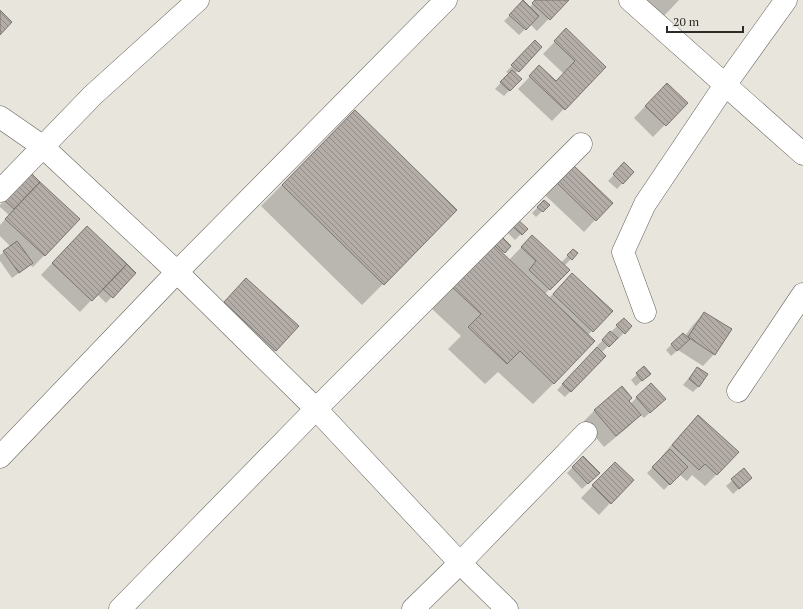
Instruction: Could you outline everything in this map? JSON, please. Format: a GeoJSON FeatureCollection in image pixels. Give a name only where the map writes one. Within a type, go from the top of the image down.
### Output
{"type":"FeatureCollection","features":[{"type":"Feature","properties":{"kind":"street"},"geometry":{"type":"LineString","coordinates":[[0,191],[93,95],[198,0]]}},
{"type":"Feature","properties":{"kind":"street"},"geometry":{"type":"LineString","coordinates":[[0,457],[177,272],[446,0]]}},
{"type":"Feature","properties":{"kind":"street"},"geometry":{"type":"LineString","coordinates":[[630,0],[803,154]]}},
{"type":"Feature","properties":{"kind":"street"},"geometry":{"type":"LineString","coordinates":[[645,312],[623,252],[645,204],[725,85],[786,0]]}},
{"type":"Feature","properties":{"kind":"street"},"geometry":{"type":"LineString","coordinates":[[0,117],[42,146],[177,272],[316,409],[460,563],[507,609]]}},
{"type":"Feature","properties":{"kind":"street"},"geometry":{"type":"LineString","coordinates":[[120,609],[316,409],[581,144]]}},
{"type":"Feature","properties":{"kind":"street"},"geometry":{"type":"LineString","coordinates":[[738,391],[803,294]]}},
{"type":"Feature","properties":{"kind":"street"},"geometry":{"type":"LineString","coordinates":[[413,609],[460,563],[586,433]]}},
{"type":"Feature","properties":{"kind":"building"},"geometry":{"type":"Polygon","coordinates":[[[523,0],[539,16],[526,30],[509,15],[523,0]]]}},
{"type":"Feature","properties":{"kind":"building"},"geometry":{"type":"Polygon","coordinates":[[[535,0],[569,0],[550,20],[532,3],[535,0]]]}},
{"type":"Feature","properties":{"kind":"building"},"geometry":{"type":"Polygon","coordinates":[[[0,10],[12,22],[0,35],[0,10]]]}},
{"type":"Feature","properties":{"kind":"building"},"geometry":{"type":"Polygon","coordinates":[[[566,28],[606,67],[565,110],[529,76],[539,65],[556,81],[575,61],[554,41],[566,28]]]}},
{"type":"Feature","properties":{"kind":"building"},"geometry":{"type":"Polygon","coordinates":[[[535,40],[542,47],[519,72],[511,65],[535,40]]]}},
{"type":"Feature","properties":{"kind":"building"},"geometry":{"type":"Polygon","coordinates":[[[512,70],[522,79],[510,91],[500,82],[512,70]]]}},
{"type":"Feature","properties":{"kind":"building"},"geometry":{"type":"Polygon","coordinates":[[[667,83],[688,103],[666,126],[645,106],[667,83]]]}},
{"type":"Feature","properties":{"kind":"building"},"geometry":{"type":"Polygon","coordinates":[[[355,110],[457,210],[384,285],[282,185],[355,110]]]}},
{"type":"Feature","properties":{"kind":"building"},"geometry":{"type":"Polygon","coordinates":[[[624,162],[634,172],[623,184],[613,174],[624,162]]]}},
{"type":"Feature","properties":{"kind":"building"},"geometry":{"type":"Polygon","coordinates":[[[573,165],[613,203],[596,221],[556,182],[573,165]]]}},
{"type":"Feature","properties":{"kind":"building"},"geometry":{"type":"Polygon","coordinates":[[[30,172],[40,182],[14,209],[4,200],[30,172]]]}},
{"type":"Feature","properties":{"kind":"building"},"geometry":{"type":"Polygon","coordinates":[[[40,182],[80,219],[45,256],[5,219],[40,182]]]}},
{"type":"Feature","properties":{"kind":"building"},"geometry":{"type":"Polygon","coordinates":[[[544,200],[550,205],[543,212],[537,207],[544,200]]]}},
{"type":"Feature","properties":{"kind":"building"},"geometry":{"type":"Polygon","coordinates":[[[517,219],[528,229],[522,235],[511,225],[517,219]]]}},
{"type":"Feature","properties":{"kind":"building"},"geometry":{"type":"Polygon","coordinates":[[[87,226],[127,264],[92,301],[52,263],[87,226]]]}},
{"type":"Feature","properties":{"kind":"building"},"geometry":{"type":"Polygon","coordinates":[[[500,235],[511,246],[505,253],[494,242],[500,235]]]}},
{"type":"Feature","properties":{"kind":"building"},"geometry":{"type":"Polygon","coordinates":[[[532,235],[570,270],[550,290],[529,270],[536,261],[521,247],[532,235]]]}},
{"type":"Feature","properties":{"kind":"building"},"geometry":{"type":"Polygon","coordinates":[[[17,241],[33,263],[19,273],[3,251],[17,241]]]}},
{"type":"Feature","properties":{"kind":"building"},"geometry":{"type":"Polygon","coordinates":[[[491,242],[595,341],[554,384],[520,351],[507,364],[468,327],[481,314],[450,285],[491,242]]]}},
{"type":"Feature","properties":{"kind":"building"},"geometry":{"type":"Polygon","coordinates":[[[573,249],[578,253],[572,260],[567,255],[573,249]]]}},
{"type":"Feature","properties":{"kind":"building"},"geometry":{"type":"Polygon","coordinates":[[[127,264],[136,273],[113,298],[103,289],[127,264]]]}},
{"type":"Feature","properties":{"kind":"building"},"geometry":{"type":"Polygon","coordinates":[[[572,273],[613,311],[593,332],[553,294],[572,273]]]}},
{"type":"Feature","properties":{"kind":"building"},"geometry":{"type":"Polygon","coordinates":[[[246,278],[299,326],[276,351],[224,302],[246,278]]]}},
{"type":"Feature","properties":{"kind":"building"},"geometry":{"type":"Polygon","coordinates":[[[704,312],[732,329],[715,355],[688,337],[704,312]]]}},
{"type":"Feature","properties":{"kind":"building"},"geometry":{"type":"Polygon","coordinates":[[[624,318],[632,326],[625,334],[616,325],[624,318]]]}},
{"type":"Feature","properties":{"kind":"building"},"geometry":{"type":"Polygon","coordinates":[[[610,331],[618,338],[609,347],[602,340],[610,331]]]}},
{"type":"Feature","properties":{"kind":"building"},"geometry":{"type":"Polygon","coordinates":[[[683,333],[690,339],[677,351],[671,344],[683,333]]]}},
{"type":"Feature","properties":{"kind":"building"},"geometry":{"type":"Polygon","coordinates":[[[597,347],[606,356],[571,392],[562,384],[597,347]]]}},
{"type":"Feature","properties":{"kind":"building"},"geometry":{"type":"Polygon","coordinates":[[[644,366],[651,374],[642,381],[636,373],[644,366]]]}},
{"type":"Feature","properties":{"kind":"building"},"geometry":{"type":"Polygon","coordinates":[[[697,367],[708,374],[699,387],[689,379],[697,367]]]}},
{"type":"Feature","properties":{"kind":"building"},"geometry":{"type":"Polygon","coordinates":[[[651,383],[666,399],[650,413],[636,397],[651,383]]]}},
{"type":"Feature","properties":{"kind":"building"},"geometry":{"type":"Polygon","coordinates":[[[622,386],[632,398],[629,401],[641,415],[616,436],[594,410],[622,386]]]}},
{"type":"Feature","properties":{"kind":"building"},"geometry":{"type":"Polygon","coordinates":[[[698,415],[739,452],[717,475],[705,464],[699,470],[672,445],[698,415]]]}},
{"type":"Feature","properties":{"kind":"building"},"geometry":{"type":"Polygon","coordinates":[[[670,449],[688,467],[670,485],[652,467],[670,449]]]}},
{"type":"Feature","properties":{"kind":"building"},"geometry":{"type":"Polygon","coordinates":[[[583,456],[600,473],[588,484],[572,467],[583,456]]]}},
{"type":"Feature","properties":{"kind":"building"},"geometry":{"type":"Polygon","coordinates":[[[615,462],[634,480],[611,504],[592,485],[615,462]]]}},
{"type":"Feature","properties":{"kind":"building"},"geometry":{"type":"Polygon","coordinates":[[[744,468],[752,478],[739,489],[731,479],[744,468]]]}}]}
